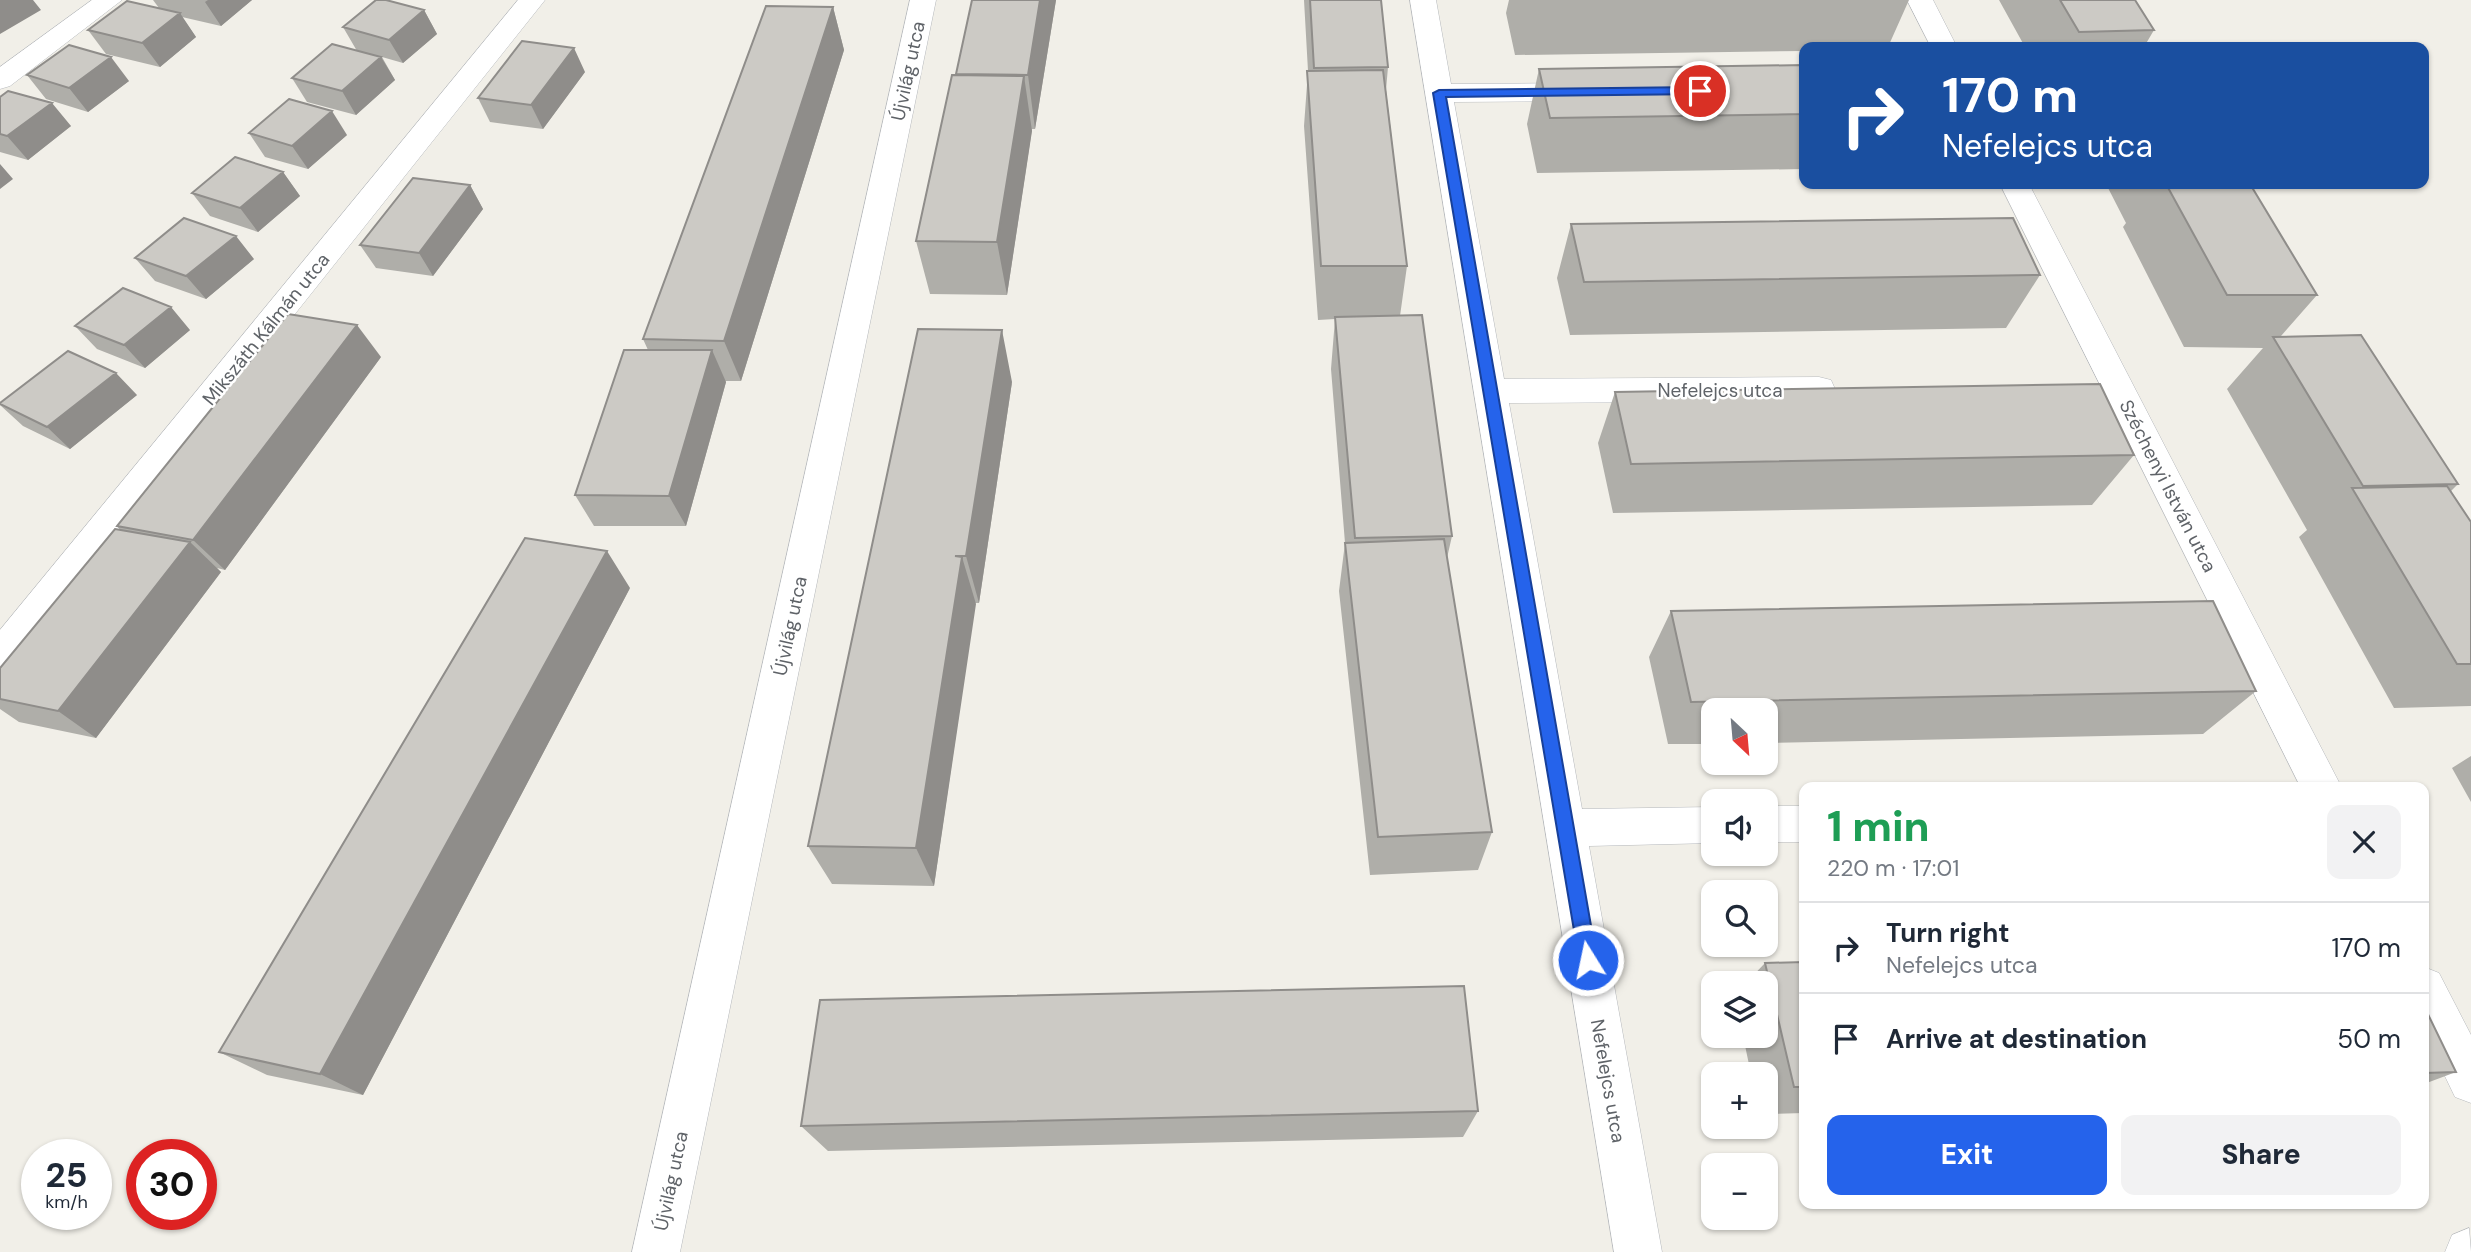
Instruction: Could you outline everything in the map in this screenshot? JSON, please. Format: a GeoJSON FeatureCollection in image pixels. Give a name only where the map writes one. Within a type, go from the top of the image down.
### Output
{"type":"FeatureCollection","features":[{"type":"Feature","properties":{"kind":"street"},"geometry":{"type":"LineString","coordinates":[[0,80],[109,0]]}},
{"type":"Feature","properties":{"kind":"street","name":"Mikszáth Kálmán utca"},"geometry":{"type":"LineString","coordinates":[[0,657],[532,0]]}},
{"type":"Feature","properties":{"kind":"street","name":"Újvilág utca"},"geometry":{"type":"LineString","coordinates":[[656,1252],[923,0]]}},
{"type":"Feature","properties":{"kind":"street","name":"Nefelejcs utca"},"geometry":{"type":"LineString","coordinates":[[1423,0],[1638,1252]]}},
{"type":"Feature","properties":{"kind":"street"},"geometry":{"type":"LineString","coordinates":[[1920,0],[1941,42]]}},
{"type":"Feature","properties":{"kind":"street"},"geometry":{"type":"LineString","coordinates":[[1439,93],[1615,92]]}},
{"type":"Feature","properties":{"kind":"street","name":"Széchenyi István utca"},"geometry":{"type":"LineString","coordinates":[[2016,189],[2104,388],[2319,782]]}},
{"type":"Feature","properties":{"kind":"street","name":"Nefelejcs utca"},"geometry":{"type":"LineString","coordinates":[[1491,391],[1853,389]]}},
{"type":"Feature","properties":{"kind":"street"},"geometry":{"type":"LineString","coordinates":[[1778,824],[1799,824]]}},
{"type":"Feature","properties":{"kind":"street"},"geometry":{"type":"LineString","coordinates":[[1565,828],[1701,825]]}},
{"type":"Feature","properties":{"kind":"street"},"geometry":{"type":"LineString","coordinates":[[2429,998],[2471,1081]]}},
{"type":"Feature","properties":{"kind":"building"},"geometry":{"type":"Polygon","coordinates":[[[376,0],[424,10],[389,40],[343,27],[376,0]]]}},
{"type":"Feature","properties":{"kind":"building"},"geometry":{"type":"Polygon","coordinates":[[[972,0],[1040,0],[1028,75],[956,74],[972,0]]]}},
{"type":"Feature","properties":{"kind":"building"},"geometry":{"type":"Polygon","coordinates":[[[1310,0],[1381,0],[1388,67],[1314,68],[1310,0]]]}},
{"type":"Feature","properties":{"kind":"building"},"geometry":{"type":"Polygon","coordinates":[[[2060,0],[2135,0],[2154,30],[2079,32],[2060,0]]]}},
{"type":"Feature","properties":{"kind":"building"},"geometry":{"type":"Polygon","coordinates":[[[127,1],[180,13],[142,43],[88,30],[127,1]]]}},
{"type":"Feature","properties":{"kind":"building"},"geometry":{"type":"Polygon","coordinates":[[[766,6],[833,7],[724,341],[643,339],[766,6]]]}},
{"type":"Feature","properties":{"kind":"building"},"geometry":{"type":"Polygon","coordinates":[[[522,41],[574,48],[531,105],[478,98],[522,41]]]}},
{"type":"Feature","properties":{"kind":"building"},"geometry":{"type":"Polygon","coordinates":[[[332,44],[381,57],[342,91],[292,78],[332,44]]]}},
{"type":"Feature","properties":{"kind":"building"},"geometry":{"type":"Polygon","coordinates":[[[69,45],[111,57],[69,88],[27,75],[69,45]]]}},
{"type":"Feature","properties":{"kind":"building"},"geometry":{"type":"Polygon","coordinates":[[[1799,65],[1799,114],[1550,118],[1539,69],[1799,65]]]}},
{"type":"Feature","properties":{"kind":"building"},"geometry":{"type":"Polygon","coordinates":[[[1383,70],[1407,266],[1321,266],[1307,71],[1383,70]]]}},
{"type":"Feature","properties":{"kind":"building"},"geometry":{"type":"Polygon","coordinates":[[[952,75],[1024,76],[997,242],[916,241],[952,75]]]}},
{"type":"Feature","properties":{"kind":"building"},"geometry":{"type":"Polygon","coordinates":[[[8,91],[52,103],[7,136],[0,134],[0,97],[8,91]]]}},
{"type":"Feature","properties":{"kind":"building"},"geometry":{"type":"Polygon","coordinates":[[[289,99],[332,111],[292,146],[249,133],[289,99]]]}},
{"type":"Feature","properties":{"kind":"building"},"geometry":{"type":"Polygon","coordinates":[[[235,157],[283,172],[240,208],[192,193],[235,157]]]}},
{"type":"Feature","properties":{"kind":"building"},"geometry":{"type":"Polygon","coordinates":[[[413,178],[470,185],[419,253],[360,245],[413,178]]]}},
{"type":"Feature","properties":{"kind":"building"},"geometry":{"type":"Polygon","coordinates":[[[2169,189],[2253,189],[2317,295],[2227,295],[2169,189]]]}},
{"type":"Feature","properties":{"kind":"building"},"geometry":{"type":"Polygon","coordinates":[[[184,218],[236,236],[186,276],[135,258],[184,218]]]}},
{"type":"Feature","properties":{"kind":"building"},"geometry":{"type":"Polygon","coordinates":[[[2013,218],[2040,275],[1584,282],[1571,224],[2013,218]]]}},
{"type":"Feature","properties":{"kind":"building"},"geometry":{"type":"Polygon","coordinates":[[[123,288],[171,307],[124,345],[75,326],[123,288]]]}},
{"type":"Feature","properties":{"kind":"building"},"geometry":{"type":"Polygon","coordinates":[[[288,314],[357,325],[193,540],[117,526],[288,314]]]}},
{"type":"Feature","properties":{"kind":"building"},"geometry":{"type":"Polygon","coordinates":[[[1422,315],[1452,536],[1355,538],[1335,317],[1422,315]]]}},
{"type":"Feature","properties":{"kind":"building"},"geometry":{"type":"Polygon","coordinates":[[[918,329],[1002,330],[966,556],[955,556],[962,557],[916,848],[808,846],[918,329]]]}},
{"type":"Feature","properties":{"kind":"building"},"geometry":{"type":"Polygon","coordinates":[[[2361,335],[2458,484],[2363,486],[2273,337],[2361,335]]]}},
{"type":"Feature","properties":{"kind":"building"},"geometry":{"type":"Polygon","coordinates":[[[624,350],[712,350],[669,496],[575,495],[624,350]]]}},
{"type":"Feature","properties":{"kind":"building"},"geometry":{"type":"Polygon","coordinates":[[[68,351],[116,373],[47,427],[0,404],[0,403],[68,351]]]}},
{"type":"Feature","properties":{"kind":"building"},"geometry":{"type":"Polygon","coordinates":[[[2100,384],[2134,455],[1631,464],[1615,392],[2100,384]]]}},
{"type":"Feature","properties":{"kind":"building"},"geometry":{"type":"Polygon","coordinates":[[[2447,486],[2471,522],[2471,664],[2457,664],[2352,488],[2447,486]]]}},
{"type":"Feature","properties":{"kind":"building"},"geometry":{"type":"Polygon","coordinates":[[[115,529],[190,542],[58,711],[0,699],[0,668],[115,529]]]}},
{"type":"Feature","properties":{"kind":"building"},"geometry":{"type":"Polygon","coordinates":[[[525,538],[607,551],[320,1074],[219,1052],[525,538]]]}},
{"type":"Feature","properties":{"kind":"building"},"geometry":{"type":"Polygon","coordinates":[[[1444,539],[1492,832],[1378,837],[1345,543],[1444,539]]]}},
{"type":"Feature","properties":{"kind":"building"},"geometry":{"type":"Polygon","coordinates":[[[2213,601],[2256,691],[1778,700],[1778,698],[1701,698],[1701,702],[1691,702],[1671,611],[2213,601]]]}},
{"type":"Feature","properties":{"kind":"building"},"geometry":{"type":"Polygon","coordinates":[[[1799,962],[1799,1087],[1794,1087],[1778,1019],[1778,971],[1767,971],[1765,963],[1799,962]]]}},
{"type":"Feature","properties":{"kind":"building"},"geometry":{"type":"Polygon","coordinates":[[[1464,986],[1478,1111],[801,1126],[820,1000],[1464,986]]]}},
{"type":"Feature","properties":{"kind":"building"},"geometry":{"type":"Polygon","coordinates":[[[2429,1016],[2456,1072],[2429,1073],[2429,1016]]]}},
{"type":"Feature","properties":{"kind":"route"},"geometry":{"type":"LineString","coordinates":[[1588,960],[1439,93],[1700,91]]}}]}
